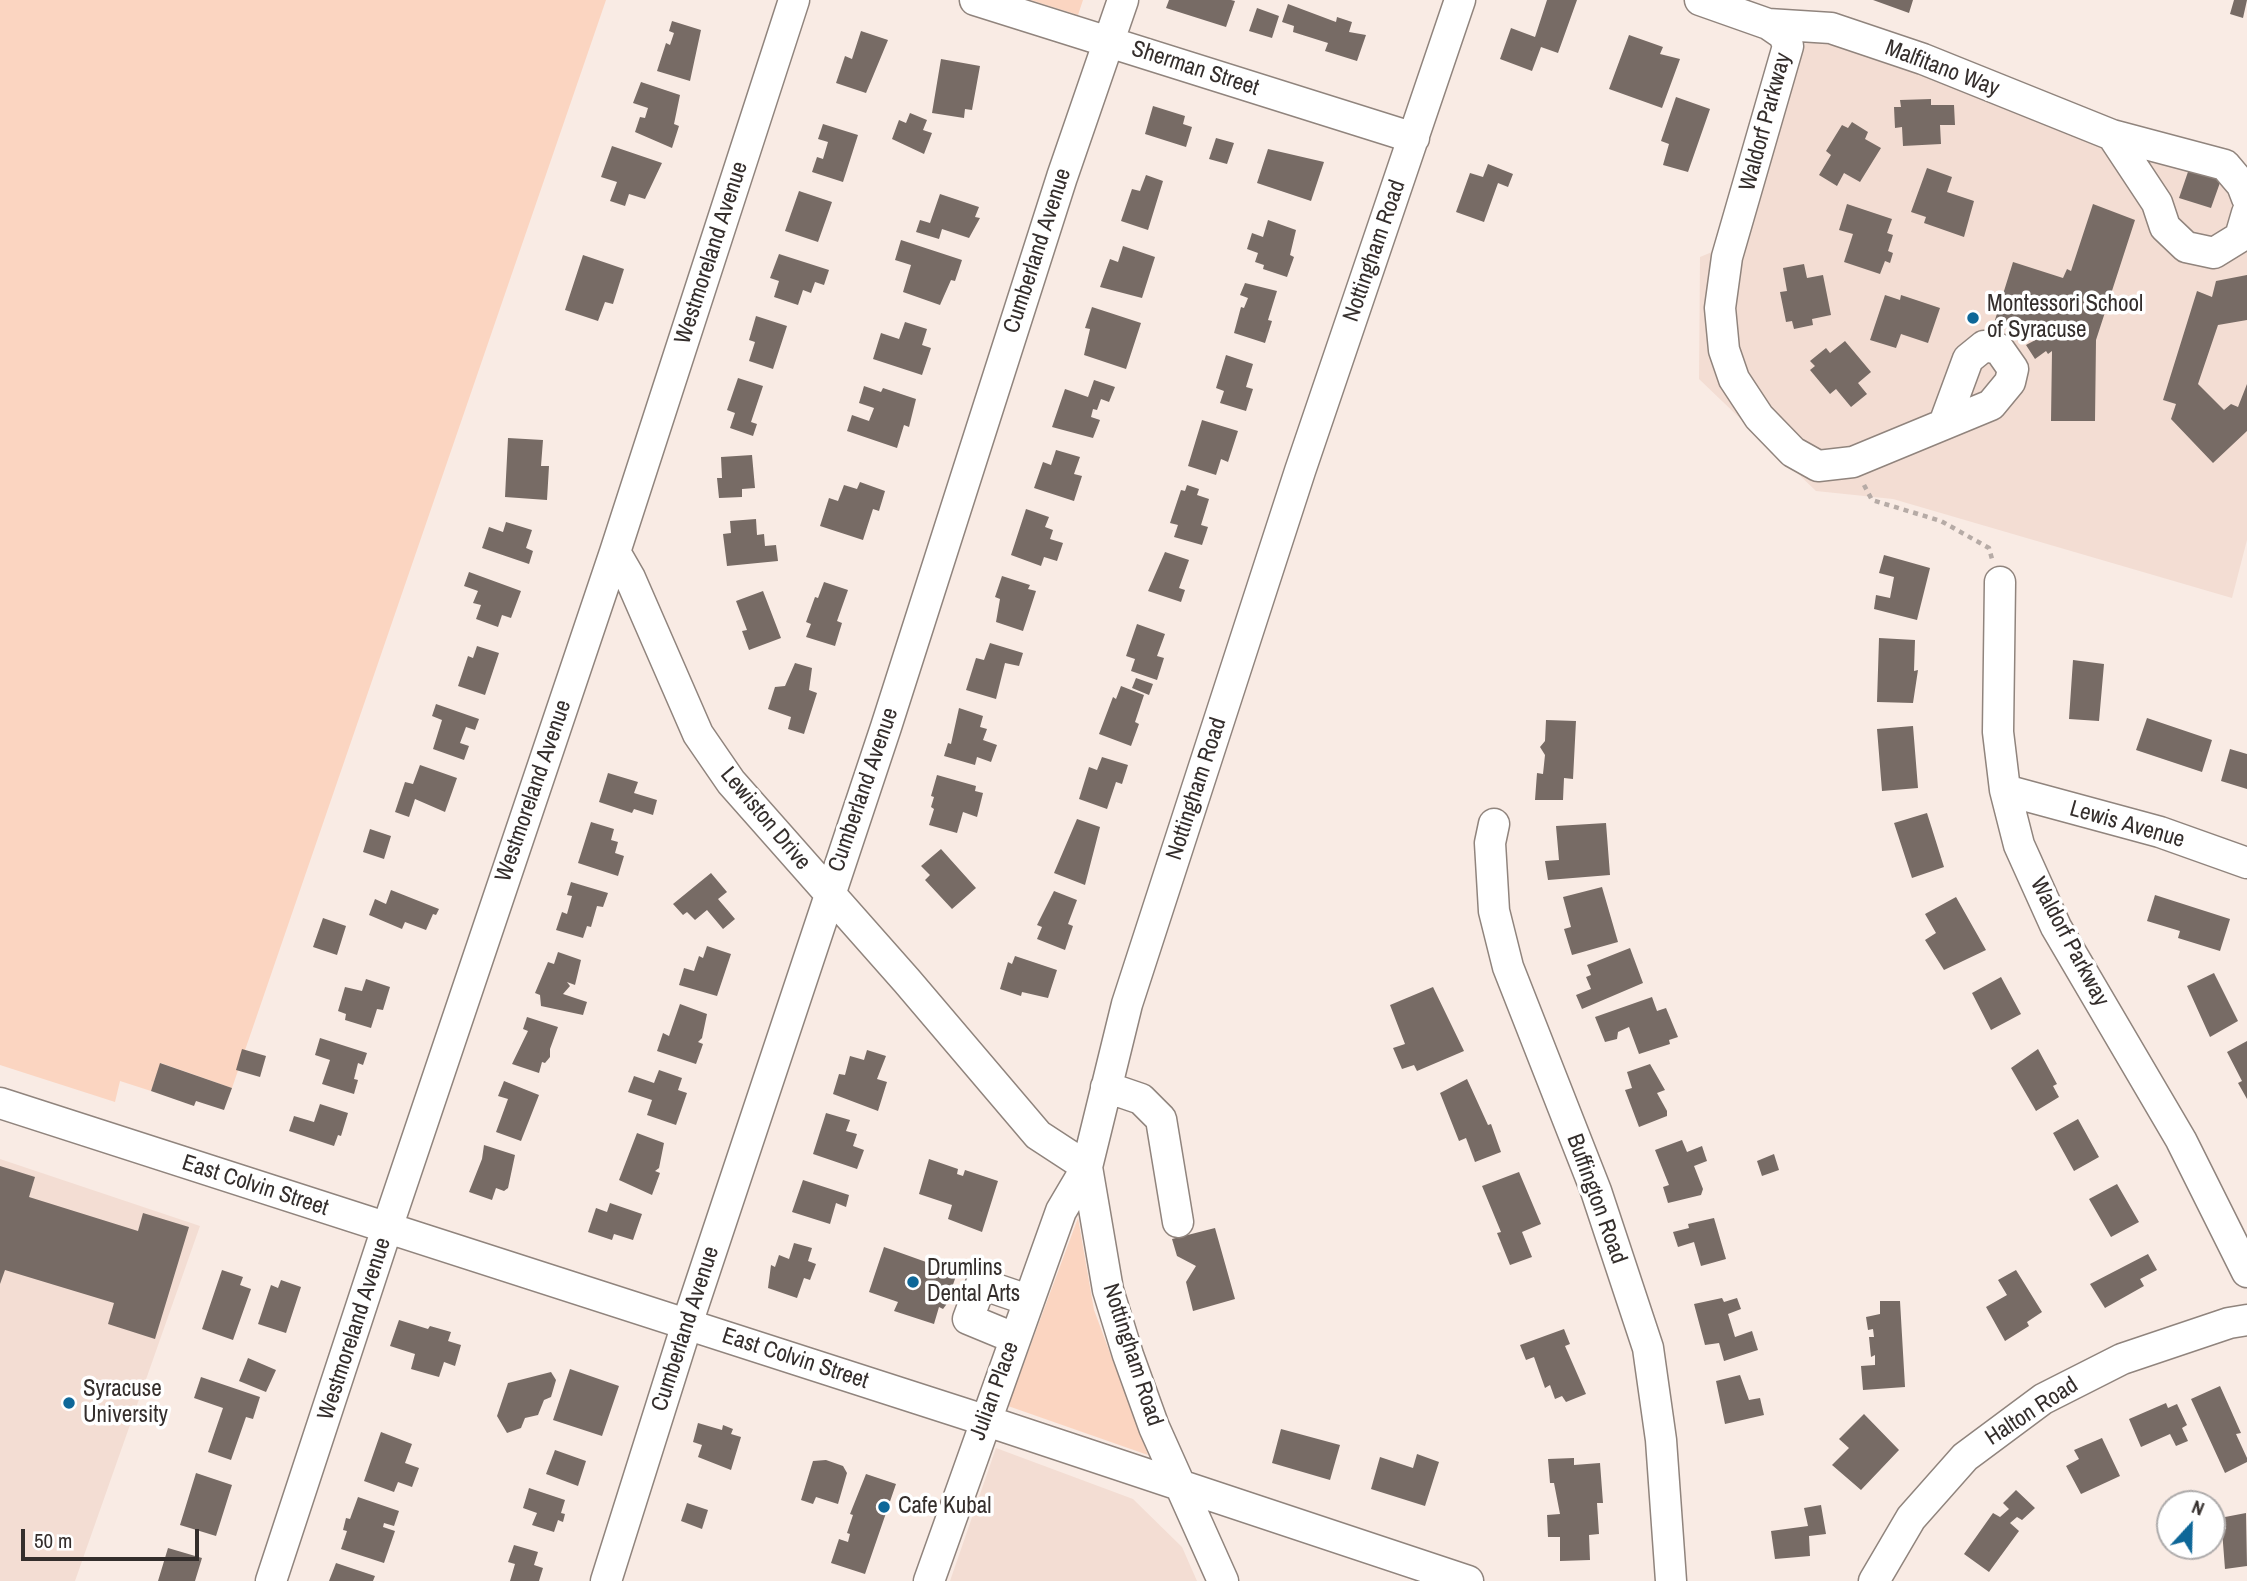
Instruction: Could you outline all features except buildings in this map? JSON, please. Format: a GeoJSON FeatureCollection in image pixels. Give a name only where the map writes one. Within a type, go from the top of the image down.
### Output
{"type":"FeatureCollection","features":[{"type":"Feature","properties":{"kind":"street","name":"Westmoreland Avenue"},"geometry":{"type":"LineString","coordinates":[[271,1581],[615,552],[794,0]]}},
{"type":"Feature","properties":{"kind":"street","name":"Sherman Street"},"geometry":{"type":"LineString","coordinates":[[975,0],[1414,138]]}},
{"type":"Feature","properties":{"kind":"street","name":"Cumberland Avenue"},"geometry":{"type":"LineString","coordinates":[[606,1581],[687,1324],[1062,177],[1123,0]]}},
{"type":"Feature","properties":{"kind":"street","name":"Nottingham Road"},"geometry":{"type":"LineString","coordinates":[[1223,1581],[1154,1427],[1128,1355],[1108,1290],[1087,1167],[1131,991],[1300,471],[1461,0]]}},
{"type":"Feature","properties":{"kind":"street","name":"Waldorf Parkway"},"geometry":{"type":"LineString","coordinates":[[1700,0],[1768,24],[1784,35],[1788,46],[1727,257],[1720,308],[1724,350],[1734,379],[1759,417],[1793,453],[1818,466],[1853,462]]}},
{"type":"Feature","properties":{"kind":"street","name":"Malfitano Way"},"geometry":{"type":"LineString","coordinates":[[1768,24],[1831,27],[1923,59],[2112,135],[2225,165],[2242,185],[2247,198]]}},
{"type":"Feature","properties":{"kind":"street"},"geometry":{"type":"LineString","coordinates":[[2112,135],[2157,203],[2165,227],[2186,247],[2214,253],[2240,237],[2247,213]]}},
{"type":"Feature","properties":{"kind":"street"},"geometry":{"type":"LineString","coordinates":[[1853,462],[1944,424]]}},
{"type":"Feature","properties":{"kind":"street","name":"Lewiston Drive"},"geometry":{"type":"LineString","coordinates":[[615,552],[630,578],[698,734],[731,782],[907,981],[1038,1135],[1087,1167]]}},
{"type":"Feature","properties":{"kind":"street","name":"Waldorf Parkway"},"geometry":{"type":"LineString","coordinates":[[2000,582],[1998,733],[2005,790],[2019,845],[2056,927],[2181,1140],[2247,1272]]}},
{"type":"Feature","properties":{"kind":"street","name":"Lewis Avenue"},"geometry":{"type":"LineString","coordinates":[[2005,790],[2160,832],[2247,863]]}},
{"type":"Feature","properties":{"kind":"street","name":"Buffington Road"},"geometry":{"type":"LineString","coordinates":[[1494,824],[1490,843],[1494,911],[1508,968],[1596,1191],[1648,1348],[1661,1440],[1671,1581]]}},
{"type":"Feature","properties":{"kind":"street"},"geometry":{"type":"LineString","coordinates":[[1106,1087],[1141,1100],[1161,1119],[1178,1222]]}},
{"type":"Feature","properties":{"kind":"street","name":"East Colvin Street"},"geometry":{"type":"LineString","coordinates":[[0,1103],[984,1420],[1184,1489],[1468,1581]]}},
{"type":"Feature","properties":{"kind":"street","name":"Julian Place"},"geometry":{"type":"LineString","coordinates":[[929,1581],[1060,1211],[1087,1167]]}},
{"type":"Feature","properties":{"kind":"street"},"geometry":{"type":"LineString","coordinates":[[1014,1338],[968,1319],[981,1284],[1028,1300]]}},
{"type":"Feature","properties":{"kind":"street","name":"Halton Road"},"geometry":{"type":"LineString","coordinates":[[1874,1581],[1911,1518],[1965,1457],[2043,1399],[2122,1359],[2229,1322],[2247,1320]]}},
{"type":"Feature","properties":{"kind":"path"},"geometry":{"type":"LineString","coordinates":[[1853,462],[1872,500],[1941,521],[1989,548],[2000,582]]}},
{"type":"Feature","properties":{"kind":"shaded area"},"geometry":{"type":"Polygon","coordinates":[[[0,0],[606,0],[232,1088],[161,1063],[151,1091],[120,1081],[115,1102],[0,1065],[0,0]]]}},
{"type":"Feature","properties":{"kind":"shaded area"},"geometry":{"type":"Polygon","coordinates":[[[1030,0],[1083,0],[1078,15],[1030,0]]]}},
{"type":"Feature","properties":{"kind":"shaded area","name":"Montessori School of Syracuse"},"geometry":{"type":"Polygon","coordinates":[[[1809,36],[2247,171],[2247,540],[2232,598],[1893,499],[1816,491],[1699,379],[1700,257],[1712,252],[1809,36]]]}},
{"type":"Feature","properties":{"kind":"shaded area","name":"Syracuse University"},"geometry":{"type":"Polygon","coordinates":[[[0,1159],[200,1226],[75,1581],[0,1581],[0,1159]]]}},
{"type":"Feature","properties":{"kind":"shaded area"},"geometry":{"type":"Polygon","coordinates":[[[1078,1218],[1094,1310],[1148,1455],[1008,1406],[1078,1218]]]}},
{"type":"Feature","properties":{"kind":"shaded area"},"geometry":{"type":"Polygon","coordinates":[[[996,1448],[1133,1499],[1182,1547],[1197,1581],[950,1581],[996,1448]]]}},
{"type":"Feature","properties":{"kind":"place","name":"Montessori School of Syracuse"},"geometry":{"type":"Point","coordinates":[1973,318]}},
{"type":"Feature","properties":{"kind":"place","name":"Drumlins Dental Arts"},"geometry":{"type":"Point","coordinates":[913,1282]}},
{"type":"Feature","properties":{"kind":"place","name":"Syracuse University"},"geometry":{"type":"Point","coordinates":[69,1403]}},
{"type":"Feature","properties":{"kind":"place","name":"Cafe Kubal"},"geometry":{"type":"Point","coordinates":[884,1507]}}]}
